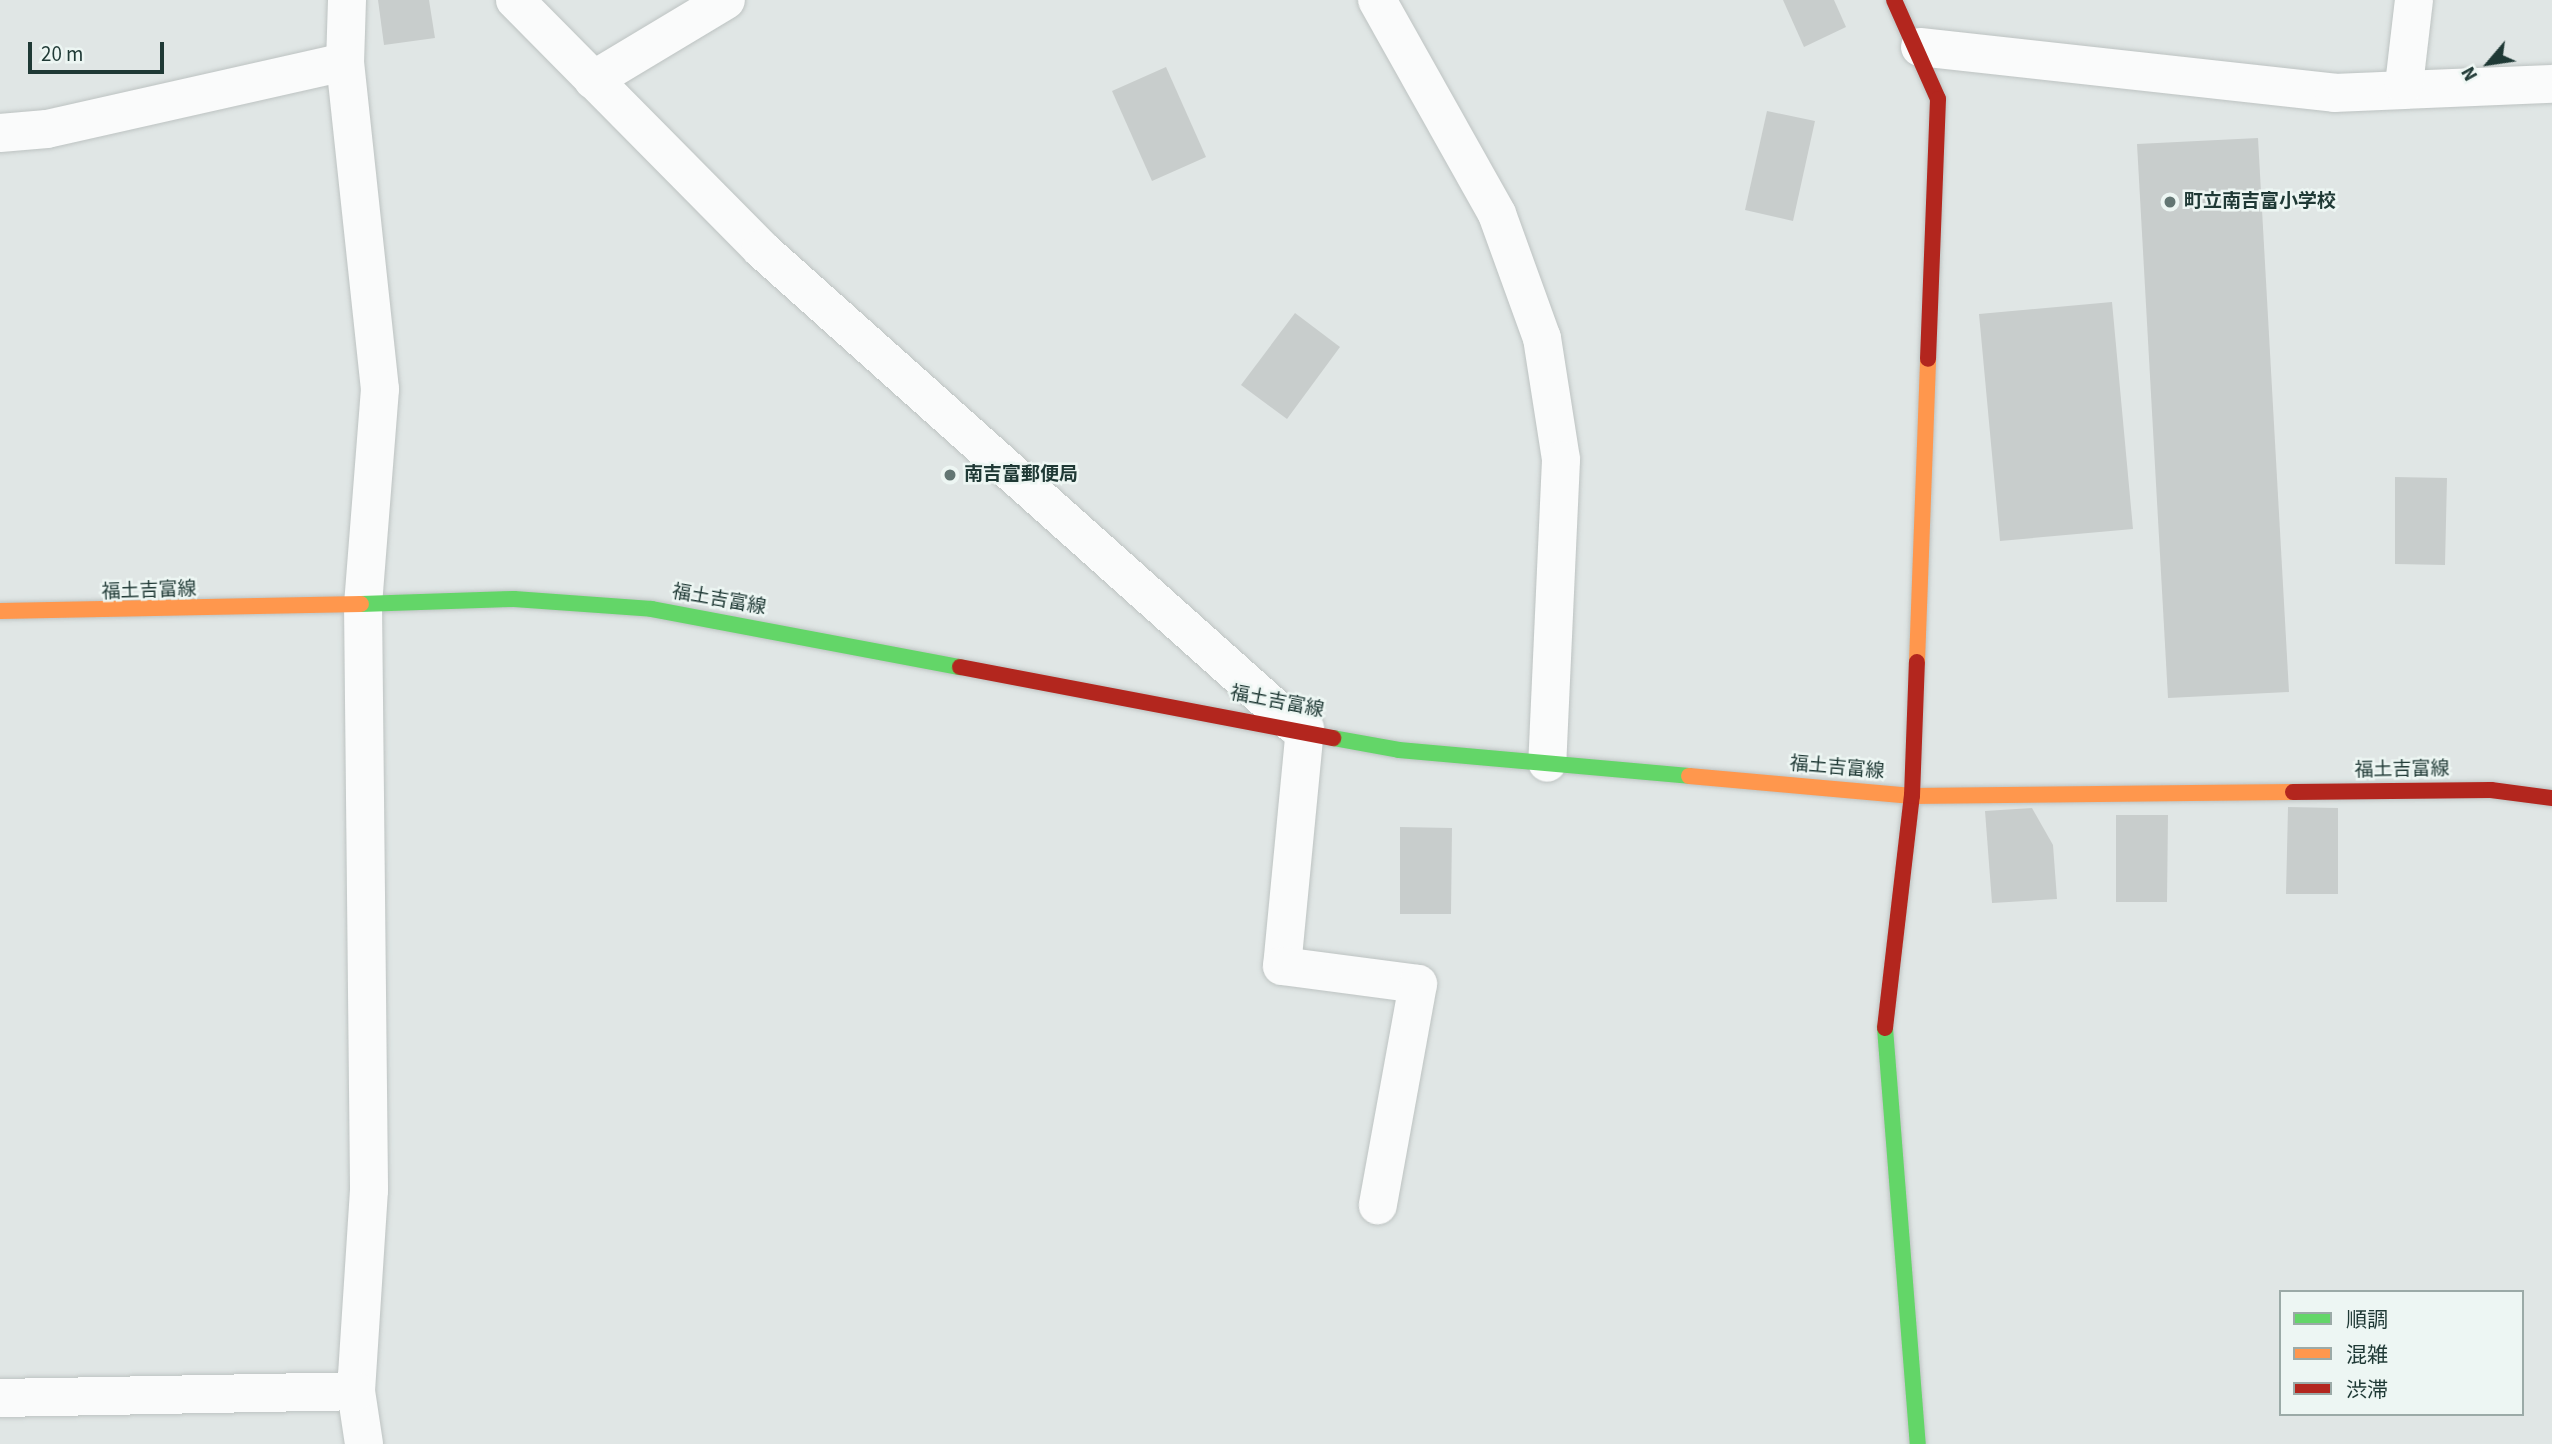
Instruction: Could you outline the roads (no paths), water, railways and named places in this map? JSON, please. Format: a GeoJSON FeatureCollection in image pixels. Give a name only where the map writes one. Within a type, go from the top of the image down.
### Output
{"type":"FeatureCollection","features":[{"type":"Feature","properties":{"kind":"main road"},"geometry":{"type":"LineString","coordinates":[[1894,0],[1920,47],[1938,99],[1912,796],[1885,1031],[1918,1444]]}},
{"type":"Feature","properties":{"kind":"main road","name":"福土吉富線"},"geometry":{"type":"LineString","coordinates":[[0,611],[89,614],[514,599],[652,609],[1300,727],[1399,750],[1912,796],[2491,790],[2552,798]]}},
{"type":"Feature","properties":{"kind":"street"},"geometry":{"type":"LineString","coordinates":[[347,0],[345,62],[380,389],[363,603],[369,1190],[356,1391],[364,1444]]}},
{"type":"Feature","properties":{"kind":"street"},"geometry":{"type":"LineString","coordinates":[[515,0],[761,249],[1300,727],[1282,966],[1418,984],[1378,1205]]}},
{"type":"Feature","properties":{"kind":"street"},"geometry":{"type":"LineString","coordinates":[[593,80],[726,0]]}},
{"type":"Feature","properties":{"kind":"street"},"geometry":{"type":"LineString","coordinates":[[1377,0],[1497,214],[1542,338],[1561,460],[1546,763]]}},
{"type":"Feature","properties":{"kind":"street"},"geometry":{"type":"LineString","coordinates":[[2404,85],[2414,0]]}},
{"type":"Feature","properties":{"kind":"street"},"geometry":{"type":"LineString","coordinates":[[1920,47],[2334,93],[2404,85],[2552,84]]}},
{"type":"Feature","properties":{"kind":"street"},"geometry":{"type":"LineString","coordinates":[[0,133],[47,129],[345,62]]}},
{"type":"Feature","properties":{"kind":"street"},"geometry":{"type":"LineString","coordinates":[[0,1398],[356,1391]]}},
{"type":"Feature","properties":{"kind":"place","name":"町立南吉富小学校"},"geometry":{"type":"Point","coordinates":[2170,202]}},
{"type":"Feature","properties":{"kind":"place","name":"南吉富郵便局"},"geometry":{"type":"Point","coordinates":[950,475]}}]}
